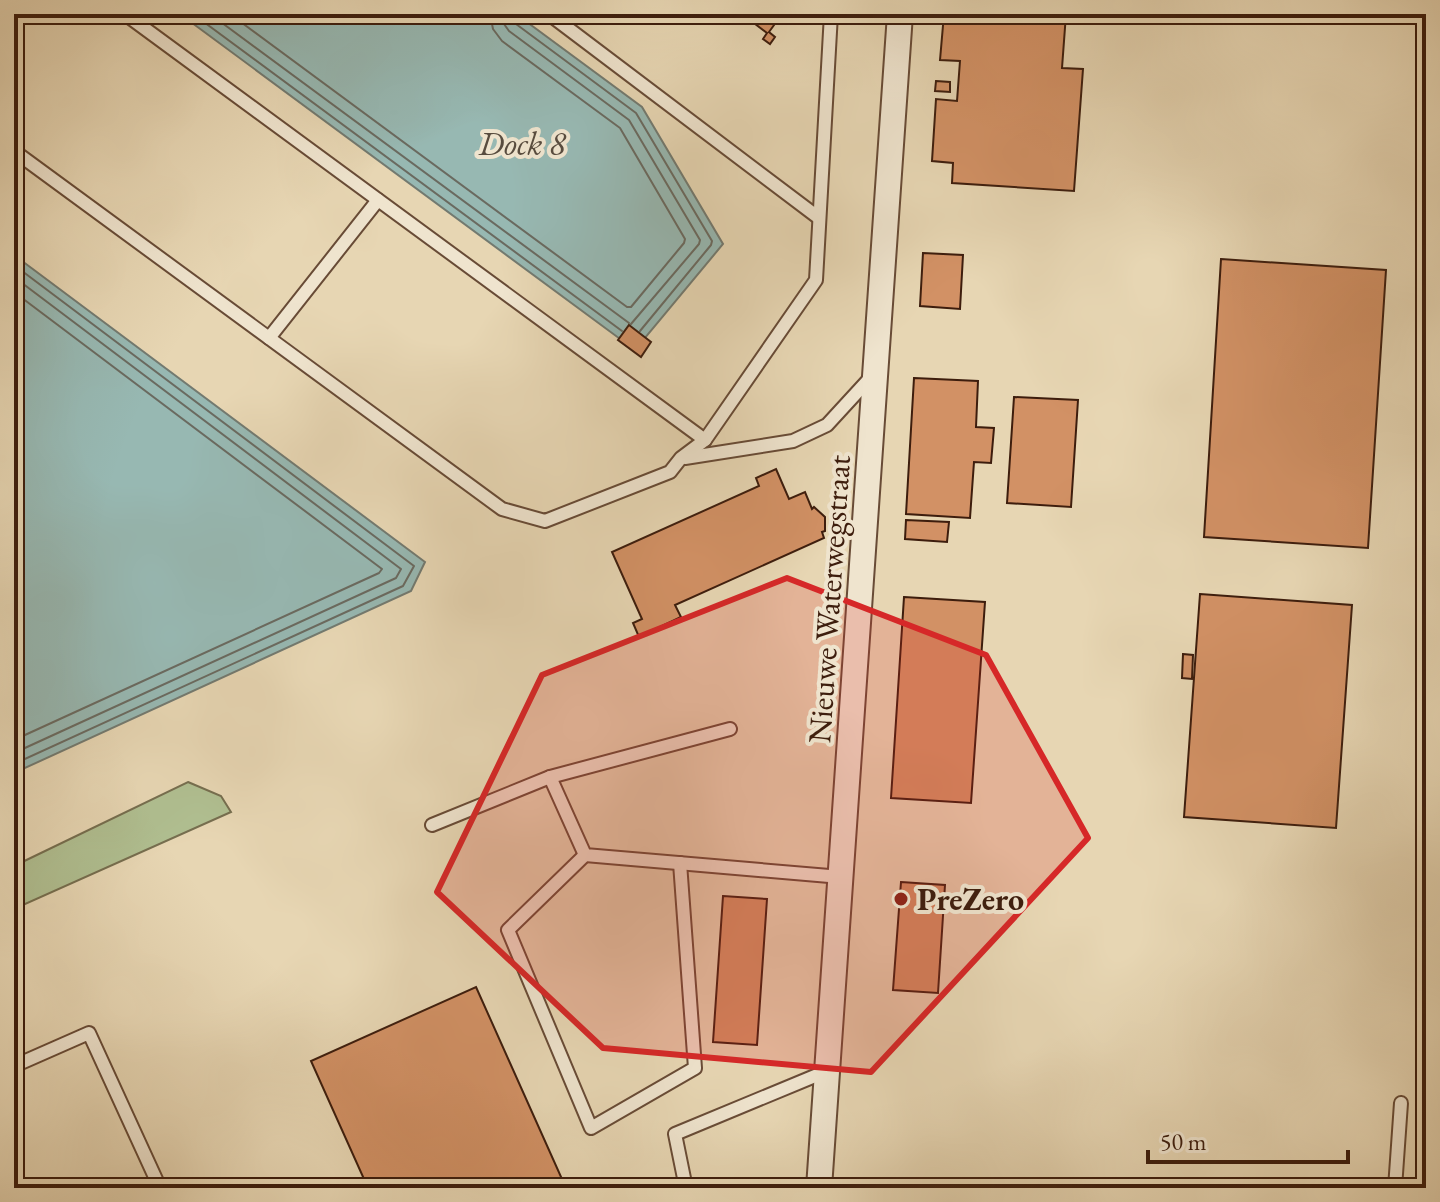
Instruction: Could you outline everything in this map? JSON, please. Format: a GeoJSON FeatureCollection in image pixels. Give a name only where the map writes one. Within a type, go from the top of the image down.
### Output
{"type":"FeatureCollection","features":[{"type":"Feature","properties":{"kind":"street","name":"Nieuwe Waterwegstraat"},"geometry":{"type":"LineString","coordinates":[[819,1188],[900,14]]}},
{"type":"Feature","properties":{"kind":"lane"},"geometry":{"type":"LineString","coordinates":[[125,14],[705,440]]}},
{"type":"Feature","properties":{"kind":"lane"},"geometry":{"type":"LineString","coordinates":[[549,14],[819,218]]}},
{"type":"Feature","properties":{"kind":"lane"},"geometry":{"type":"LineString","coordinates":[[14,151],[502,509],[545,521],[670,472],[681,458],[705,440],[816,280],[831,14]]}},
{"type":"Feature","properties":{"kind":"lane"},"geometry":{"type":"LineString","coordinates":[[269,338],[378,200]]}},
{"type":"Feature","properties":{"kind":"lane"},"geometry":{"type":"LineString","coordinates":[[681,458],[793,441],[827,425],[877,371]]}},
{"type":"Feature","properties":{"kind":"lane"},"geometry":{"type":"LineString","coordinates":[[432,825],[550,777],[730,729]]}},
{"type":"Feature","properties":{"kind":"lane"},"geometry":{"type":"LineString","coordinates":[[550,777],[585,855]]}},
{"type":"Feature","properties":{"kind":"lane"},"geometry":{"type":"LineString","coordinates":[[680,863],[695,1068],[591,1128],[508,930],[585,855],[680,863],[841,877]]}},
{"type":"Feature","properties":{"kind":"lane"},"geometry":{"type":"LineString","coordinates":[[14,1066],[89,1033],[160,1188]]}},
{"type":"Feature","properties":{"kind":"lane"},"geometry":{"type":"LineString","coordinates":[[686,1188],[675,1134],[827,1071]]}},
{"type":"Feature","properties":{"kind":"lane"},"geometry":{"type":"LineString","coordinates":[[1395,1188],[1401,1103]]}},
{"type":"Feature","properties":{"kind":"highlighted area"},"geometry":{"type":"Polygon","coordinates":[[[787,578],[986,655],[1088,838],[871,1072],[603,1048],[437,892],[542,675],[787,578]]]}},
{"type":"Feature","properties":{"kind":"green space"},"geometry":{"type":"Polygon","coordinates":[[[188,782],[221,796],[231,812],[14,909],[14,866],[188,782]]]}},
{"type":"Feature","properties":{"kind":"water","name":"Dock 8"},"geometry":{"type":"Polygon","coordinates":[[[180,14],[516,14],[642,107],[723,244],[635,350],[180,14]]]}},
{"type":"Feature","properties":{"kind":"water"},"geometry":{"type":"Polygon","coordinates":[[[14,255],[425,562],[411,591],[14,773],[14,255]]]}},
{"type":"Feature","properties":{"kind":"building"},"geometry":{"type":"Polygon","coordinates":[[[742,14],[782,14],[769,32],[775,37],[770,44],[763,39],[767,33],[742,14]]]}},
{"type":"Feature","properties":{"kind":"building"},"geometry":{"type":"Polygon","coordinates":[[[944,14],[1066,14],[1062,68],[1083,69],[1074,191],[952,183],[953,163],[932,161],[936,99],[957,101],[960,61],[940,60],[944,14]]]}},
{"type":"Feature","properties":{"kind":"building"},"geometry":{"type":"Polygon","coordinates":[[[936,81],[950,82],[950,92],[935,91],[936,81]]]}},
{"type":"Feature","properties":{"kind":"building"},"geometry":{"type":"Polygon","coordinates":[[[923,253],[963,255],[960,309],[920,306],[923,253]]]}},
{"type":"Feature","properties":{"kind":"building"},"geometry":{"type":"Polygon","coordinates":[[[1221,259],[1386,270],[1368,548],[1204,537],[1221,259]]]}},
{"type":"Feature","properties":{"kind":"building"},"geometry":{"type":"Polygon","coordinates":[[[629,325],[651,342],[641,357],[618,340],[629,325]]]}},
{"type":"Feature","properties":{"kind":"building"},"geometry":{"type":"Polygon","coordinates":[[[914,378],[978,381],[976,427],[994,428],[991,463],[974,462],[970,518],[906,514],[914,378]]]}},
{"type":"Feature","properties":{"kind":"building"},"geometry":{"type":"Polygon","coordinates":[[[1014,397],[1078,400],[1071,507],[1007,503],[1014,397]]]}},
{"type":"Feature","properties":{"kind":"building"},"geometry":{"type":"Polygon","coordinates":[[[776,469],[789,499],[805,492],[812,509],[814,507],[825,517],[824,538],[675,605],[681,617],[639,637],[633,623],[642,619],[612,552],[759,486],[756,478],[776,469]]]}},
{"type":"Feature","properties":{"kind":"building"},"geometry":{"type":"Polygon","coordinates":[[[906,520],[949,522],[947,542],[905,539],[906,520]]]}},
{"type":"Feature","properties":{"kind":"building"},"geometry":{"type":"Polygon","coordinates":[[[1200,594],[1352,605],[1336,828],[1184,817],[1200,594]]]}},
{"type":"Feature","properties":{"kind":"building"},"geometry":{"type":"Polygon","coordinates":[[[904,597],[985,602],[971,803],[891,798],[904,597]]]}},
{"type":"Feature","properties":{"kind":"building"},"geometry":{"type":"Polygon","coordinates":[[[1183,654],[1193,655],[1192,679],[1182,678],[1183,654]]]}},
{"type":"Feature","properties":{"kind":"building"},"geometry":{"type":"Polygon","coordinates":[[[901,882],[945,885],[938,993],[893,990],[901,882]]]}},
{"type":"Feature","properties":{"kind":"building"},"geometry":{"type":"Polygon","coordinates":[[[723,896],[767,899],[757,1045],[713,1042],[723,896]]]}},
{"type":"Feature","properties":{"kind":"building"},"geometry":{"type":"Polygon","coordinates":[[[476,987],[566,1188],[368,1188],[311,1061],[476,987]]]}},
{"type":"Feature","properties":{"kind":"place","name":"PreZero"},"geometry":{"type":"Point","coordinates":[901,899]}}]}
